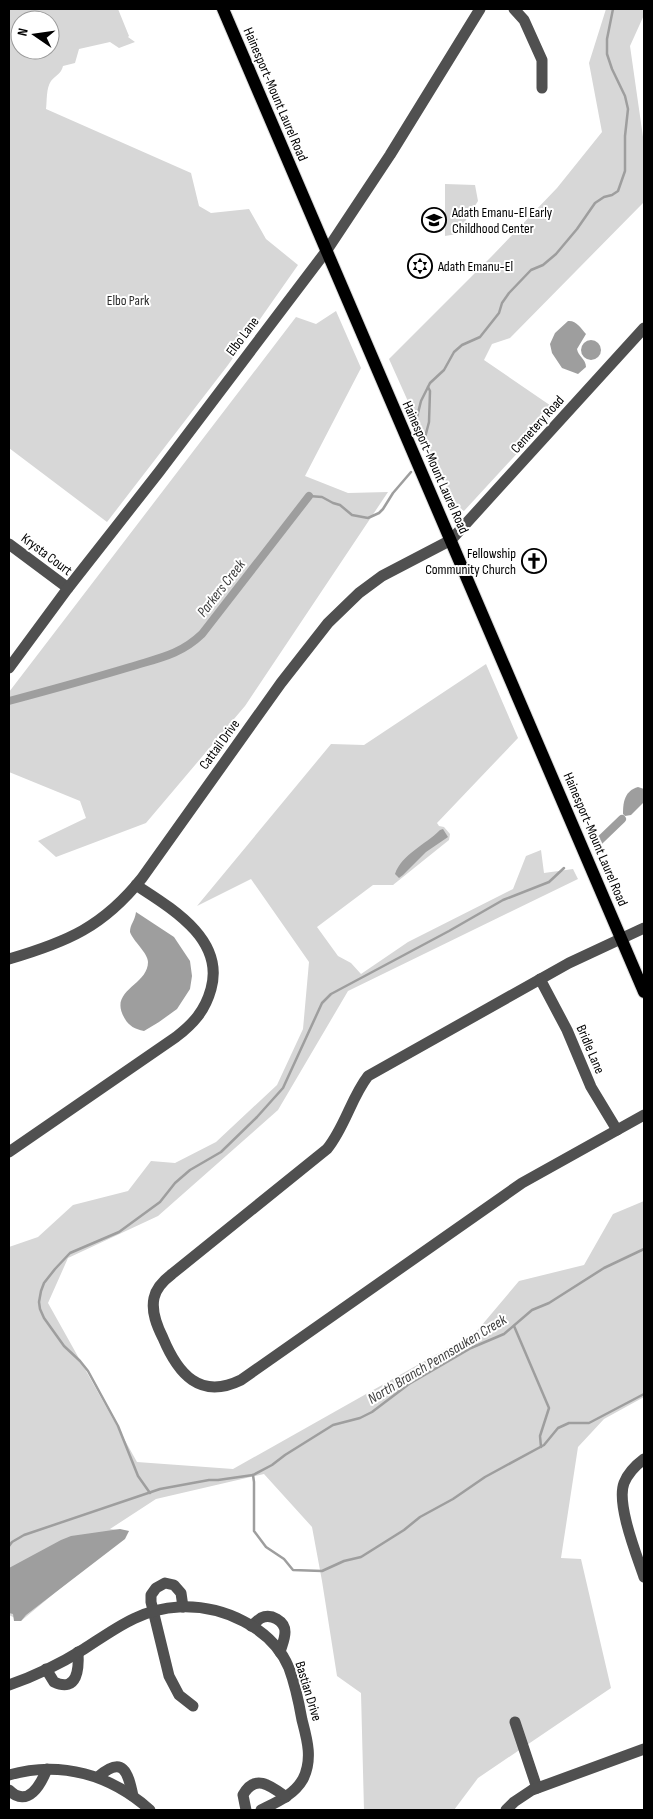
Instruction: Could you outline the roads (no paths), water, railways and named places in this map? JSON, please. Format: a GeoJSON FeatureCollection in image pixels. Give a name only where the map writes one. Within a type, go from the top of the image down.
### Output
{"type":"FeatureCollection","features":[{"type":"Feature","properties":{"kind":"main road","name":"Hainesport-Mount Laurel Road"},"geometry":{"type":"LineString","coordinates":[[223,9],[644,992]]}},
{"type":"Feature","properties":{"kind":"street","name":"Elbo Lane"},"geometry":{"type":"LineString","coordinates":[[9,668],[327,250],[390,155],[480,9]]}},
{"type":"Feature","properties":{"kind":"street"},"geometry":{"type":"LineString","coordinates":[[514,9],[524,20],[542,60],[542,88]]}},
{"type":"Feature","properties":{"kind":"street","name":"Cemetery Road"},"geometry":{"type":"LineString","coordinates":[[451,540],[644,328]]}},
{"type":"Feature","properties":{"kind":"street","name":"Cattail Drive"},"geometry":{"type":"LineString","coordinates":[[9,960],[54,945],[79,934],[103,918],[124,900],[136,886],[286,676],[328,622],[359,593],[382,576],[451,540]]}},
{"type":"Feature","properties":{"kind":"street","name":"Krysta Court"},"geometry":{"type":"LineString","coordinates":[[9,544],[68,588]]}},
{"type":"Feature","properties":{"kind":"street"},"geometry":{"type":"LineString","coordinates":[[9,1152],[180,1034],[194,1022],[206,1005],[212,985],[213,965],[211,955],[202,938],[182,918],[136,886]]}},
{"type":"Feature","properties":{"kind":"street"},"geometry":{"type":"LineString","coordinates":[[644,928],[569,962],[368,1076],[362,1084],[343,1126],[326,1149],[164,1281],[154,1295],[153,1304],[155,1321],[168,1350],[179,1368],[194,1382],[212,1388],[231,1385],[250,1374],[522,1183],[644,1115]]}},
{"type":"Feature","properties":{"kind":"street","name":"Bridle Lane"},"geometry":{"type":"LineString","coordinates":[[540,979],[567,1030],[591,1087],[617,1130]]}},
{"type":"Feature","properties":{"kind":"street"},"geometry":{"type":"LineString","coordinates":[[644,1459],[628,1475],[622,1493],[625,1514],[644,1578]]}},
{"type":"Feature","properties":{"kind":"street"},"geometry":{"type":"LineString","coordinates":[[183,1607],[178,1588],[170,1583],[160,1585],[152,1592],[152,1611],[172,1683],[179,1695],[193,1706]]}},
{"type":"Feature","properties":{"kind":"street","name":"Bastian Drive"},"geometry":{"type":"LineString","coordinates":[[9,1685],[46,1669],[78,1652],[119,1625],[152,1611],[183,1607],[200,1608],[220,1612],[251,1626],[264,1635],[280,1652],[288,1667],[295,1688],[309,1751],[309,1761],[303,1779],[298,1786],[286,1797],[261,1810]]}},
{"type":"Feature","properties":{"kind":"street"},"geometry":{"type":"LineString","coordinates":[[251,1626],[265,1617],[280,1620],[285,1630],[280,1652]]}},
{"type":"Feature","properties":{"kind":"street"},"geometry":{"type":"LineString","coordinates":[[46,1669],[51,1679],[58,1684],[73,1681],[79,1667],[78,1652]]}},
{"type":"Feature","properties":{"kind":"street"},"geometry":{"type":"LineString","coordinates":[[515,1722],[537,1788]]}},
{"type":"Feature","properties":{"kind":"street"},"geometry":{"type":"LineString","coordinates":[[506,1810],[523,1795],[537,1788],[644,1749]]}},
{"type":"Feature","properties":{"kind":"street"},"geometry":{"type":"LineString","coordinates":[[98,1777],[108,1768],[118,1767],[122,1769],[129,1778],[133,1796]]}},
{"type":"Feature","properties":{"kind":"street"},"geometry":{"type":"LineString","coordinates":[[9,1790],[23,1796],[33,1792],[41,1784],[47,1769]]}},
{"type":"Feature","properties":{"kind":"street"},"geometry":{"type":"LineString","coordinates":[[9,1775],[47,1769],[72,1770],[98,1777],[119,1787],[150,1810]]}},
{"type":"Feature","properties":{"kind":"street"},"geometry":{"type":"LineString","coordinates":[[246,1810],[243,1795],[246,1789],[257,1783],[270,1785],[286,1797]]}},
{"type":"Feature","properties":{"kind":"waterway","name":"Parkers Creek"},"geometry":{"type":"LineString","coordinates":[[416,421],[421,401],[430,383],[444,370],[454,352],[462,345],[480,337],[499,313],[502,303],[509,293],[531,270],[543,265],[556,254],[595,203],[618,191],[625,171],[625,136],[628,109],[625,96],[607,54],[607,39],[613,9]]}},
{"type":"Feature","properties":{"kind":"waterway","name":"Parkers Creek"},"geometry":{"type":"LineString","coordinates":[[422,449],[429,422],[430,391],[428,387]]}},
{"type":"Feature","properties":{"kind":"waterway","name":"Parkers Creek"},"geometry":{"type":"LineString","coordinates":[[309,496],[322,497],[340,505],[352,515],[368,518],[383,509],[393,493],[411,472]]}},
{"type":"Feature","properties":{"kind":"waterway","name":"Parkers Creek"},"geometry":{"type":"LineString","coordinates":[[9,701],[160,658],[186,647],[202,634],[309,496]]}},
{"type":"Feature","properties":{"kind":"waterway"},"geometry":{"type":"LineString","coordinates":[[596,844],[622,819]]}},
{"type":"Feature","properties":{"kind":"waterway"},"geometry":{"type":"LineString","coordinates":[[150,1493],[138,1476],[118,1426],[88,1371],[64,1346],[44,1318],[39,1302],[44,1283],[70,1253],[119,1232],[160,1202],[175,1183],[190,1170],[221,1152],[257,1117],[283,1088],[322,1003],[331,994],[503,900],[549,882],[564,868]]}},
{"type":"Feature","properties":{"kind":"waterway","name":"North Branch Pennsauken Creek"},"geometry":{"type":"LineString","coordinates":[[9,1546],[24,1535],[160,1489],[209,1480],[253,1475],[272,1465],[333,1425],[360,1418],[372,1412],[409,1384],[471,1348],[504,1334],[532,1310],[549,1303],[604,1268],[644,1249]]}},
{"type":"Feature","properties":{"kind":"waterway"},"geometry":{"type":"LineString","coordinates":[[514,1326],[549,1408],[540,1436],[541,1447]]}},
{"type":"Feature","properties":{"kind":"waterway"},"geometry":{"type":"LineString","coordinates":[[253,1475],[254,1531],[266,1547],[284,1559],[293,1570],[322,1571],[344,1561],[361,1557],[404,1530],[420,1517],[453,1499],[485,1477],[544,1445],[558,1428],[569,1423],[589,1423],[644,1394]]}},
{"type":"Feature","properties":{"kind":"place","name":"Adath Emanu-El Early Childhood Center"},"geometry":{"type":"Point","coordinates":[434,220]}},
{"type":"Feature","properties":{"kind":"place","name":"Adath Emanu-El"},"geometry":{"type":"Point","coordinates":[420,266]}},
{"type":"Feature","properties":{"kind":"place","name":"Fellowship Community Church"},"geometry":{"type":"Point","coordinates":[534,561]}},
{"type":"Feature","properties":{"kind":"park label","name":"Elbo Park"},"geometry":{"type":"Point","coordinates":[128,300]}}]}
